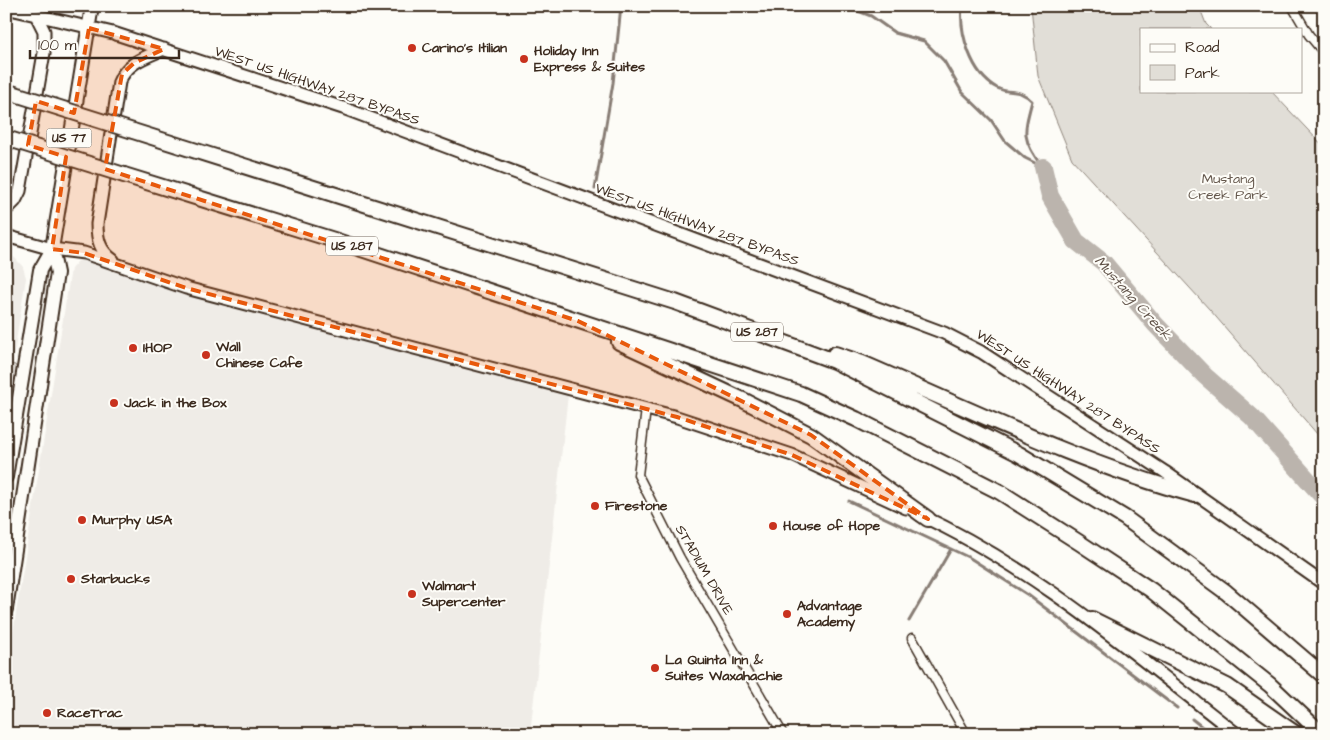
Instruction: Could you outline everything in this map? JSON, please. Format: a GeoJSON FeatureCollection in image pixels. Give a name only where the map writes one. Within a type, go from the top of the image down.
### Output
{"type":"FeatureCollection","features":[{"type":"Feature","properties":{"kind":"highway","name":"US 287"},"geometry":{"type":"LineString","coordinates":[[9,92],[675,302],[834,361],[1019,454],[1125,518],[1226,592],[1320,672]]}},
{"type":"Feature","properties":{"kind":"highway","name":"US 287"},"geometry":{"type":"LineString","coordinates":[[6,138],[334,240],[801,394],[856,419],[1000,492],[1151,590],[1270,685],[1318,730]]}},
{"type":"Feature","properties":{"kind":"highway"},"geometry":{"type":"LineString","coordinates":[[578,321],[743,400],[810,435],[928,519]]}},
{"type":"Feature","properties":{"kind":"highway"},"geometry":{"type":"LineString","coordinates":[[811,352],[830,353],[856,361],[1079,456],[1142,480],[1195,495]]}},
{"type":"Feature","properties":{"kind":"highway"},"geometry":{"type":"LineString","coordinates":[[1092,619],[1227,686],[1296,734]]}},
{"type":"Feature","properties":{"kind":"main road","name":"US 77"},"geometry":{"type":"LineString","coordinates":[[6,476],[40,270],[52,249],[92,6]]}},
{"type":"Feature","properties":{"kind":"main road","name":"WEST US HIGHWAY 287 BYPASS"},"geometry":{"type":"LineString","coordinates":[[6,8],[113,33],[343,108],[944,333],[1010,371],[1324,584]]}},
{"type":"Feature","properties":{"kind":"main road"},"geometry":{"type":"LineString","coordinates":[[6,210],[15,201],[20,191],[44,53],[44,31],[36,15]]}},
{"type":"Feature","properties":{"kind":"main road"},"geometry":{"type":"LineString","coordinates":[[119,264],[102,251],[97,234],[119,82],[122,74],[134,63],[164,49]]}},
{"type":"Feature","properties":{"kind":"main road"},"geometry":{"type":"LineString","coordinates":[[6,236],[52,249],[84,253],[186,288],[646,409],[792,455],[928,519],[1004,561],[1092,619],[1237,734]]}},
{"type":"Feature","properties":{"kind":"main road","name":"US 77"},"geometry":{"type":"LineString","coordinates":[[6,609],[57,273],[52,249]]}},
{"type":"Feature","properties":{"kind":"street"},"geometry":{"type":"LineString","coordinates":[[1292,6],[1321,44],[1324,53]]}},
{"type":"Feature","properties":{"kind":"street","name":"STADIUM DRIVE"},"geometry":{"type":"LineString","coordinates":[[646,409],[638,475],[680,558],[784,734]]}},
{"type":"Feature","properties":{"kind":"street"},"geometry":{"type":"LineString","coordinates":[[912,638],[966,734]]}},
{"type":"Feature","properties":{"kind":"highlighted area"},"geometry":{"type":"Polygon","coordinates":[[[89,28],[164,49],[134,63],[122,74],[105,169],[578,321],[811,435],[928,519],[792,455],[677,417],[186,288],[84,253],[52,249],[66,157],[28,145],[36,101],[74,113],[89,28]]]}},
{"type":"Feature","properties":{"kind":"shaded area"},"geometry":{"type":"Polygon","coordinates":[[[6,252],[23,267],[26,278],[6,405],[6,252]]]}},
{"type":"Feature","properties":{"kind":"shaded area"},"geometry":{"type":"Polygon","coordinates":[[[83,260],[568,395],[530,734],[6,734],[6,676],[71,269],[78,261],[83,260]]]}},
{"type":"Feature","properties":{"kind":"green space","name":"Mustang Creek Park"},"geometry":{"type":"Polygon","coordinates":[[[1031,6],[1199,6],[1206,24],[1210,28],[1140,28],[1140,92],[1272,92],[1324,147],[1324,442],[1210,310],[1072,159],[1038,76],[1031,6]]]}},
{"type":"Feature","properties":{"kind":"green space"},"geometry":{"type":"Polygon","coordinates":[[[6,363],[15,365],[19,372],[16,392],[9,399],[6,398],[6,363]]]}},
{"type":"Feature","properties":{"kind":"waterway"},"geometry":{"type":"LineString","coordinates":[[595,189],[613,83],[621,6]]}},
{"type":"Feature","properties":{"kind":"waterway"},"geometry":{"type":"LineString","coordinates":[[845,6],[871,16],[895,33],[924,41],[944,61],[962,92],[991,120],[1005,141],[1025,158],[1043,167]]}},
{"type":"Feature","properties":{"kind":"waterway","name":"Mustang Creek"},"geometry":{"type":"LineString","coordinates":[[962,6],[965,40],[980,73],[997,88],[1023,94],[1032,101],[1026,136],[1031,149],[1042,167]]}},
{"type":"Feature","properties":{"kind":"waterway","name":"Mustang Creek"},"geometry":{"type":"LineString","coordinates":[[1043,167],[1050,196],[1076,241],[1104,263],[1155,324],[1205,376],[1252,417],[1324,498]]}},
{"type":"Feature","properties":{"kind":"waterway"},"geometry":{"type":"LineString","coordinates":[[849,501],[970,558],[1028,595],[1177,708]]}},
{"type":"Feature","properties":{"kind":"waterway"},"geometry":{"type":"LineString","coordinates":[[909,621],[951,549]]}},
{"type":"Feature","properties":{"kind":"waterway"},"geometry":{"type":"LineString","coordinates":[[1192,719],[1211,734]]}},
{"type":"Feature","properties":{"kind":"place","name":"Carino's Itilian"},"geometry":{"type":"Point","coordinates":[412,48]}},
{"type":"Feature","properties":{"kind":"place","name":"Holiday Inn Express & Suites"},"geometry":{"type":"Point","coordinates":[524,59]}},
{"type":"Feature","properties":{"kind":"place","name":"IHOP"},"geometry":{"type":"Point","coordinates":[133,348]}},
{"type":"Feature","properties":{"kind":"place","name":"Wall Chinese Cafe"},"geometry":{"type":"Point","coordinates":[206,355]}},
{"type":"Feature","properties":{"kind":"place","name":"Jack in the Box"},"geometry":{"type":"Point","coordinates":[114,403]}},
{"type":"Feature","properties":{"kind":"place","name":"Firestone"},"geometry":{"type":"Point","coordinates":[595,506]}},
{"type":"Feature","properties":{"kind":"place","name":"Murphy USA"},"geometry":{"type":"Point","coordinates":[82,520]}},
{"type":"Feature","properties":{"kind":"place","name":"House of Hope"},"geometry":{"type":"Point","coordinates":[773,526]}},
{"type":"Feature","properties":{"kind":"place","name":"Starbucks"},"geometry":{"type":"Point","coordinates":[71,579]}},
{"type":"Feature","properties":{"kind":"place","name":"Walmart Supercenter"},"geometry":{"type":"Point","coordinates":[412,594]}},
{"type":"Feature","properties":{"kind":"place","name":"Advantage Academy"},"geometry":{"type":"Point","coordinates":[787,614]}},
{"type":"Feature","properties":{"kind":"place","name":"La Quinta Inn & Suites Waxahachie"},"geometry":{"type":"Point","coordinates":[655,668]}},
{"type":"Feature","properties":{"kind":"place","name":"RaceTrac"},"geometry":{"type":"Point","coordinates":[47,713]}}]}
